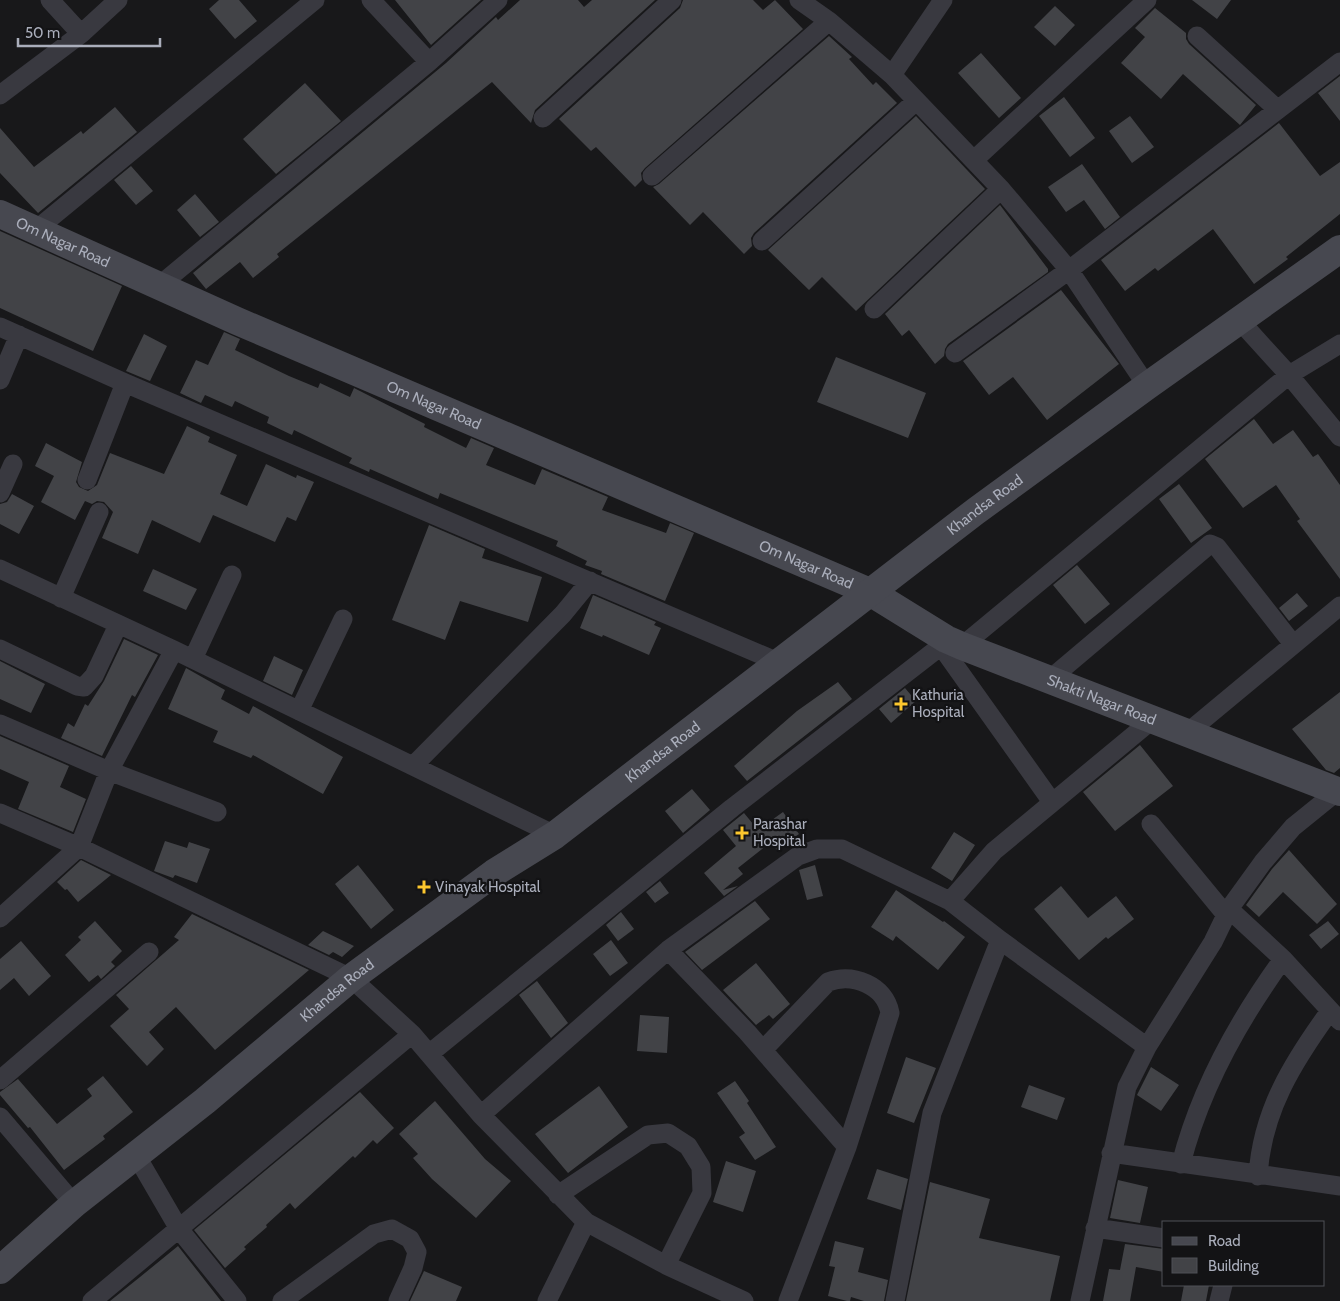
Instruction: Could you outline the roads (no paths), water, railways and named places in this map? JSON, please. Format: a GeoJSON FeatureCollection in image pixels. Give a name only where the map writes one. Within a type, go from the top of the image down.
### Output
{"type":"FeatureCollection","features":[{"type":"Feature","properties":{"kind":"street"},"geometry":{"type":"LineString","coordinates":[[50,0],[81,34]]}},
{"type":"Feature","properties":{"kind":"street"},"geometry":{"type":"LineString","coordinates":[[0,95],[81,34],[118,0]]}},
{"type":"Feature","properties":{"kind":"street"},"geometry":{"type":"LineString","coordinates":[[37,229],[314,0]]}},
{"type":"Feature","properties":{"kind":"street"},"geometry":{"type":"LineString","coordinates":[[371,0],[429,62]]}},
{"type":"Feature","properties":{"kind":"street"},"geometry":{"type":"LineString","coordinates":[[160,285],[429,62],[498,0]]}},
{"type":"Feature","properties":{"kind":"street"},"geometry":{"type":"LineString","coordinates":[[543,118],[672,0]]}},
{"type":"Feature","properties":{"kind":"street"},"geometry":{"type":"LineString","coordinates":[[799,0],[829,22],[892,75],[1001,189],[1069,270],[1146,386]]}},
{"type":"Feature","properties":{"kind":"street"},"geometry":{"type":"LineString","coordinates":[[892,75],[943,0]]}},
{"type":"Feature","properties":{"kind":"street"},"geometry":{"type":"LineString","coordinates":[[974,160],[1146,0]]}},
{"type":"Feature","properties":{"kind":"street"},"geometry":{"type":"LineString","coordinates":[[652,176],[829,22]]}},
{"type":"Feature","properties":{"kind":"street"},"geometry":{"type":"LineString","coordinates":[[1197,36],[1277,109]]}},
{"type":"Feature","properties":{"kind":"street"},"geometry":{"type":"LineString","coordinates":[[955,353],[1069,270],[1340,62]]}},
{"type":"Feature","properties":{"kind":"street"},"geometry":{"type":"LineString","coordinates":[[762,241],[916,101]]}},
{"type":"Feature","properties":{"kind":"street"},"geometry":{"type":"LineString","coordinates":[[874,309],[1001,189]]}},
{"type":"Feature","properties":{"kind":"street","name":"Om Nagar Road"},"geometry":{"type":"LineString","coordinates":[[0,214],[37,229],[237,321],[870,592]]}},
{"type":"Feature","properties":{"kind":"street","name":"Khandsa Road"},"geometry":{"type":"LineString","coordinates":[[0,1270],[74,1204],[351,978],[494,873],[554,835],[976,511],[1146,386],[1340,249]]}},
{"type":"Feature","properties":{"kind":"street"},"geometry":{"type":"LineString","coordinates":[[1240,321],[1289,375],[1340,437]]}},
{"type":"Feature","properties":{"kind":"street"},"geometry":{"type":"LineString","coordinates":[[0,327],[125,383],[778,662]]}},
{"type":"Feature","properties":{"kind":"street"},"geometry":{"type":"LineString","coordinates":[[0,380],[19,335]]}},
{"type":"Feature","properties":{"kind":"street"},"geometry":{"type":"LineString","coordinates":[[430,1054],[732,808],[950,644],[1289,375],[1340,344]]}},
{"type":"Feature","properties":{"kind":"street"},"geometry":{"type":"LineString","coordinates":[[87,480],[125,383]]}},
{"type":"Feature","properties":{"kind":"street"},"geometry":{"type":"LineString","coordinates":[[0,493],[13,464]]}},
{"type":"Feature","properties":{"kind":"street"},"geometry":{"type":"LineString","coordinates":[[61,598],[99,512]]}},
{"type":"Feature","properties":{"kind":"street"},"geometry":{"type":"LineString","coordinates":[[1049,680],[1210,544],[1217,547],[1293,644]]}},
{"type":"Feature","properties":{"kind":"street"},"geometry":{"type":"LineString","coordinates":[[0,569],[193,659],[554,835]]}},
{"type":"Feature","properties":{"kind":"street"},"geometry":{"type":"LineString","coordinates":[[193,659],[232,575]]}},
{"type":"Feature","properties":{"kind":"street"},"geometry":{"type":"LineString","coordinates":[[413,766],[563,614],[590,581]]}},
{"type":"Feature","properties":{"kind":"street","name":"Shakti Nagar Road"},"geometry":{"type":"LineString","coordinates":[[870,592],[950,644],[1339,791]]}},
{"type":"Feature","properties":{"kind":"street"},"geometry":{"type":"LineString","coordinates":[[1187,733],[1340,606]]}},
{"type":"Feature","properties":{"kind":"street"},"geometry":{"type":"LineString","coordinates":[[299,710],[343,619]]}},
{"type":"Feature","properties":{"kind":"street"},"geometry":{"type":"LineString","coordinates":[[0,649],[77,686],[84,687],[94,676],[118,625]]}},
{"type":"Feature","properties":{"kind":"street"},"geometry":{"type":"LineString","coordinates":[[950,644],[1052,802]]}},
{"type":"Feature","properties":{"kind":"street"},"geometry":{"type":"LineString","coordinates":[[0,918],[79,847],[109,771],[174,650]]}},
{"type":"Feature","properties":{"kind":"street"},"geometry":{"type":"LineString","coordinates":[[950,900],[994,851],[1152,720]]}},
{"type":"Feature","properties":{"kind":"street"},"geometry":{"type":"LineString","coordinates":[[0,724],[109,771],[217,812]]}},
{"type":"Feature","properties":{"kind":"street"},"geometry":{"type":"LineString","coordinates":[[1080,1301],[1127,1087],[1148,1047],[1213,942],[1227,912],[1263,862],[1293,827],[1339,791]]}},
{"type":"Feature","properties":{"kind":"street"},"geometry":{"type":"LineString","coordinates":[[0,813],[79,847],[351,978],[412,1034],[481,1115],[586,1222],[666,1266],[744,1301]]}},
{"type":"Feature","properties":{"kind":"street"},"geometry":{"type":"LineString","coordinates":[[1151,824],[1227,912],[1283,960],[1335,1016],[1299,1053],[1282,1088],[1260,1147],[1258,1176]]}},
{"type":"Feature","properties":{"kind":"street"},"geometry":{"type":"LineString","coordinates":[[481,1115],[668,950],[798,856],[817,849],[842,849],[950,900],[1000,940],[1148,1047]]}},
{"type":"Feature","properties":{"kind":"street"},"geometry":{"type":"LineString","coordinates":[[895,1301],[932,1113],[1000,940]]}},
{"type":"Feature","properties":{"kind":"street"},"geometry":{"type":"LineString","coordinates":[[668,950],[764,1050],[847,1147]]}},
{"type":"Feature","properties":{"kind":"street"},"geometry":{"type":"LineString","coordinates":[[0,1080],[149,952]]}},
{"type":"Feature","properties":{"kind":"street"},"geometry":{"type":"LineString","coordinates":[[1181,1164],[1188,1137],[1225,1052],[1256,998],[1283,960]]}},
{"type":"Feature","properties":{"kind":"street"},"geometry":{"type":"LineString","coordinates":[[764,1050],[828,982],[840,978],[858,980],[872,985],[883,994],[890,1013],[847,1147],[788,1301]]}},
{"type":"Feature","properties":{"kind":"street"},"geometry":{"type":"LineString","coordinates":[[92,1301],[412,1034]]}},
{"type":"Feature","properties":{"kind":"street"},"geometry":{"type":"LineString","coordinates":[[0,1118],[74,1204]]}},
{"type":"Feature","properties":{"kind":"street"},"geometry":{"type":"LineString","coordinates":[[558,1195],[648,1135],[668,1133],[688,1146],[701,1167],[702,1193],[666,1266]]}},
{"type":"Feature","properties":{"kind":"street"},"geometry":{"type":"LineString","coordinates":[[1111,1153],[1258,1176],[1340,1186]]}},
{"type":"Feature","properties":{"kind":"street"},"geometry":{"type":"LineString","coordinates":[[136,1155],[179,1229],[237,1301]]}},
{"type":"Feature","properties":{"kind":"street"},"geometry":{"type":"LineString","coordinates":[[547,1301],[586,1222]]}},
{"type":"Feature","properties":{"kind":"street"},"geometry":{"type":"LineString","coordinates":[[1095,1228],[1162,1238]]}},
{"type":"Feature","properties":{"kind":"street"},"geometry":{"type":"LineString","coordinates":[[282,1301],[374,1234],[392,1229],[410,1238],[417,1252],[413,1268],[398,1301]]}},
{"type":"Feature","properties":{"kind":"street"},"geometry":{"type":"LineString","coordinates":[[1220,1301],[1223,1286]]}},
{"type":"Feature","properties":{"kind":"place","name":"Kathuria Hospital"},"geometry":{"type":"Point","coordinates":[901,704]}},
{"type":"Feature","properties":{"kind":"place","name":"Parashar Hospital"},"geometry":{"type":"Point","coordinates":[742,833]}},
{"type":"Feature","properties":{"kind":"place","name":"Vinayak Hospital"},"geometry":{"type":"Point","coordinates":[424,887]}}]}
